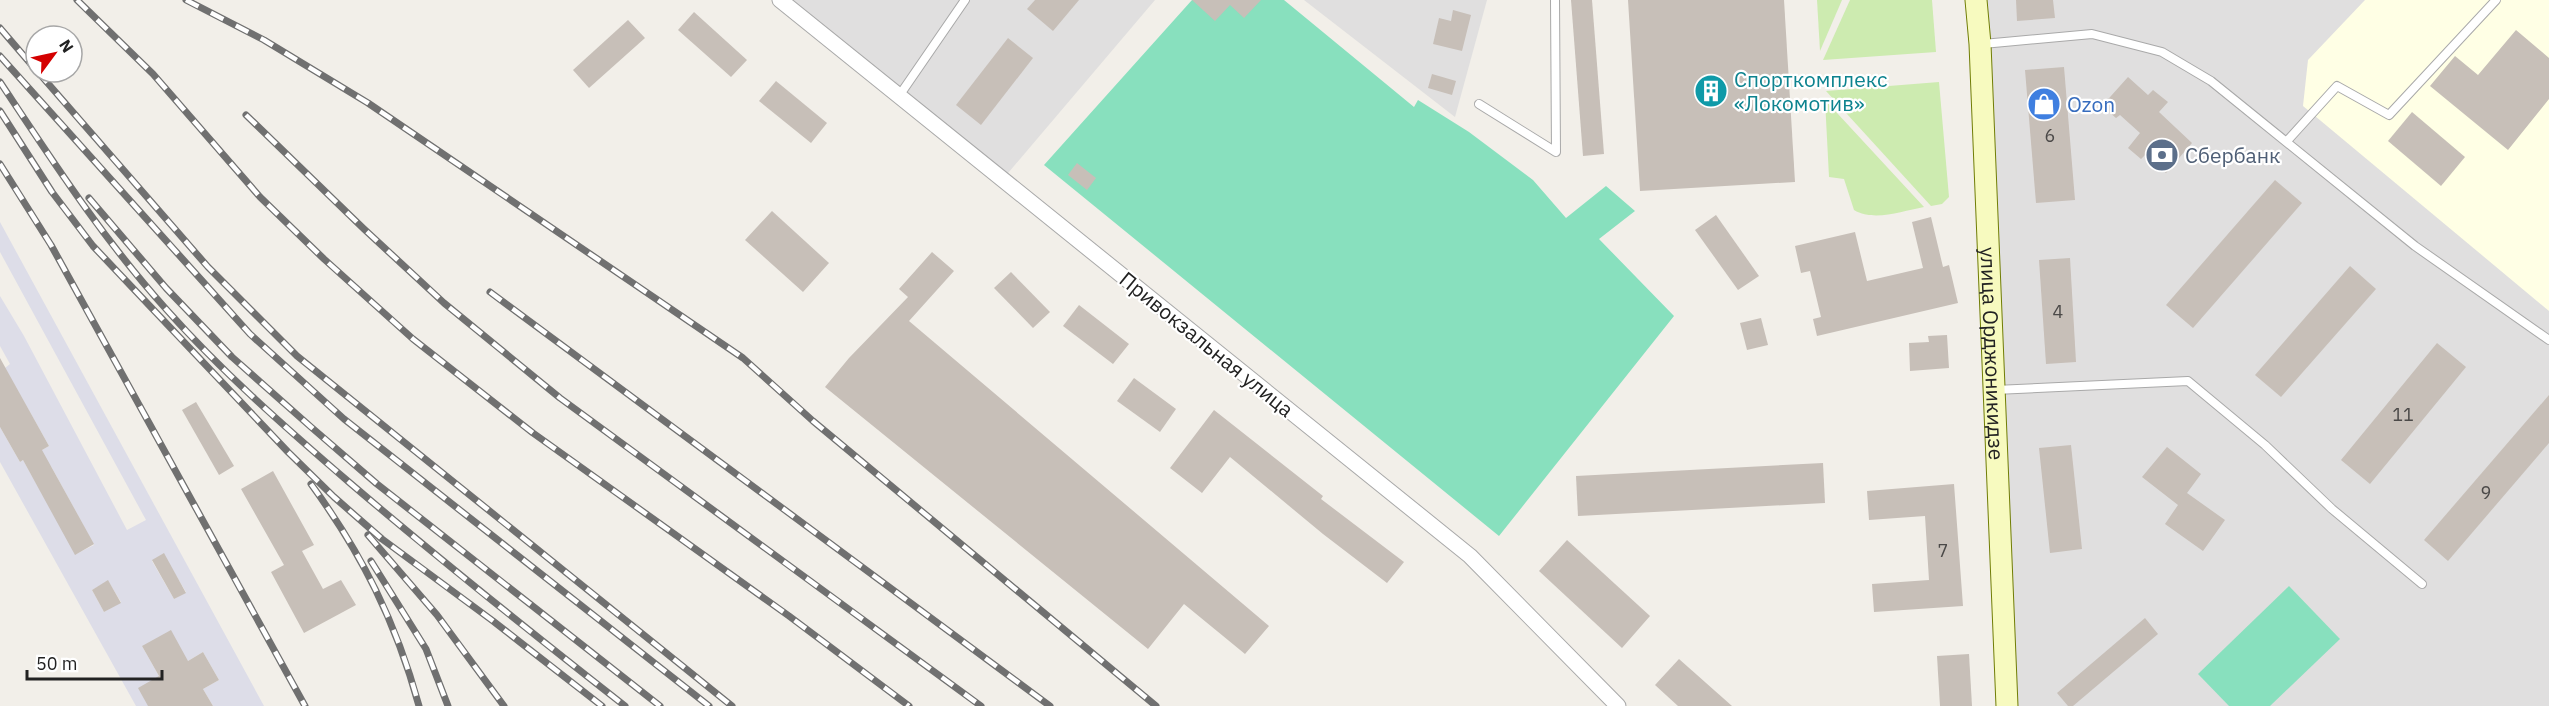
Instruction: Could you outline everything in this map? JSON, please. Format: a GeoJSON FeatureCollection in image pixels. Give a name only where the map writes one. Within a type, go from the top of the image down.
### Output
{"type":"FeatureCollection","features":[{"type":"Feature","properties":{"kind":"street","name":"Привокзальная улица"},"geometry":{"type":"LineString","coordinates":[[780,0],[1470,556],[1617,706]]}},
{"type":"Feature","properties":{"kind":"street","name":"улица Орджоникидзе"},"geometry":{"type":"LineString","coordinates":[[1976,0],[1980,44],[2007,706]]}},
{"type":"Feature","properties":{"kind":"lane"},"geometry":{"type":"LineString","coordinates":[[899,96],[965,0]]}},
{"type":"Feature","properties":{"kind":"lane"},"geometry":{"type":"LineString","coordinates":[[1479,104],[1556,152],[1555,0]]}},
{"type":"Feature","properties":{"kind":"lane"},"geometry":{"type":"LineString","coordinates":[[2287,141],[2337,86],[2389,115],[2496,0]]}},
{"type":"Feature","properties":{"kind":"lane"},"geometry":{"type":"LineString","coordinates":[[1980,44],[2091,34],[2162,52],[2211,81],[2415,246],[2549,340]]}},
{"type":"Feature","properties":{"kind":"lane"},"geometry":{"type":"LineString","coordinates":[[1994,390],[2188,381],[2265,445],[2332,509],[2422,584]]}},
{"type":"Feature","properties":{"kind":"shaded area"},"geometry":{"type":"Polygon","coordinates":[[[780,0],[1155,0],[1003,179],[780,0]]]}},
{"type":"Feature","properties":{"kind":"shaded area"},"geometry":{"type":"Polygon","coordinates":[[[1304,0],[1487,0],[1455,117],[1304,0]]]}},
{"type":"Feature","properties":{"kind":"shaded area"},"geometry":{"type":"Polygon","coordinates":[[[1976,0],[2549,0],[2549,706],[2007,706],[1976,0]]]}},
{"type":"Feature","properties":{"kind":"shaded area"},"geometry":{"type":"Polygon","coordinates":[[[2365,0],[2549,0],[2549,311],[2303,106],[2308,60],[2365,0]]]}},
{"type":"Feature","properties":{"kind":"shaded area"},"geometry":{"type":"Polygon","coordinates":[[[0,222],[264,706],[213,706],[203,689],[219,680],[203,652],[188,661],[142,646],[159,676],[148,706],[136,706],[0,462],[0,427],[20,462],[23,460],[76,554],[94,545],[52,468],[40,451],[49,446],[5,368],[10,364],[0,346],[0,296],[24,336],[127,530],[146,520],[0,252],[0,222]],[[163,554],[152,561],[174,599],[186,592],[163,554]],[[108,581],[92,590],[104,612],[121,602],[108,581]]]}},
{"type":"Feature","properties":{"kind":"green space"},"geometry":{"type":"Polygon","coordinates":[[[1192,0],[1284,0],[1414,107],[1418,100],[1469,132],[1533,180],[1566,218],[1606,186],[1635,211],[1599,239],[1674,316],[1499,536],[1044,165],[1192,0]]]}},
{"type":"Feature","properties":{"kind":"green space"},"geometry":{"type":"Polygon","coordinates":[[[1817,0],[1842,0],[1820,51],[1817,0]]]}},
{"type":"Feature","properties":{"kind":"green space"},"geometry":{"type":"Polygon","coordinates":[[[1850,0],[1932,0],[1936,52],[1823,60],[1850,0]]]}},
{"type":"Feature","properties":{"kind":"green space"},"geometry":{"type":"Polygon","coordinates":[[[1939,82],[1949,197],[1942,204],[1931,206],[1826,91],[1939,82]]]}},
{"type":"Feature","properties":{"kind":"green space"},"geometry":{"type":"Polygon","coordinates":[[[1825,100],[1924,207],[1879,215],[1854,210],[1844,179],[1829,177],[1825,100]]]}},
{"type":"Feature","properties":{"kind":"green space"},"geometry":{"type":"Polygon","coordinates":[[[2289,586],[2340,639],[2270,706],[2229,706],[2198,674],[2289,586]]]}},
{"type":"Feature","properties":{"kind":"building"},"geometry":{"type":"Polygon","coordinates":[[[1035,0],[1079,0],[1053,31],[1027,9],[1035,0]]]}},
{"type":"Feature","properties":{"kind":"building"},"geometry":{"type":"Polygon","coordinates":[[[1192,0],[1261,0],[1244,18],[1230,5],[1215,21],[1192,0]]]}},
{"type":"Feature","properties":{"kind":"building"},"geometry":{"type":"Polygon","coordinates":[[[1571,0],[1592,0],[1604,154],[1583,156],[1571,0]]]}},
{"type":"Feature","properties":{"kind":"building","name":"Спорткомплекс «Локомотив»"},"geometry":{"type":"Polygon","coordinates":[[[1628,0],[1784,0],[1795,182],[1640,191],[1628,0]]]}},
{"type":"Feature","properties":{"kind":"building"},"geometry":{"type":"Polygon","coordinates":[[[2016,0],[2053,0],[2055,18],[2017,21],[2016,0]]]}},
{"type":"Feature","properties":{"kind":"building"},"geometry":{"type":"Polygon","coordinates":[[[1453,10],[1471,15],[1462,51],[1433,44],[1439,18],[1451,21],[1453,10]]]}},
{"type":"Feature","properties":{"kind":"building"},"geometry":{"type":"Polygon","coordinates":[[[694,12],[747,60],[731,77],[678,30],[694,12]]]}},
{"type":"Feature","properties":{"kind":"building"},"geometry":{"type":"Polygon","coordinates":[[[628,20],[645,38],[589,88],[573,70],[628,20]]]}},
{"type":"Feature","properties":{"kind":"building"},"geometry":{"type":"Polygon","coordinates":[[[2516,30],[2549,58],[2549,99],[2508,150],[2430,86],[2455,56],[2478,75],[2516,30]]]}},
{"type":"Feature","properties":{"kind":"building"},"geometry":{"type":"Polygon","coordinates":[[[1008,38],[1033,58],[981,125],[956,105],[1008,38]]]}},
{"type":"Feature","properties":{"kind":"building"},"geometry":{"type":"Polygon","coordinates":[[[2064,67],[2075,200],[2036,203],[2025,70],[2064,67]]]}},
{"type":"Feature","properties":{"kind":"building"},"geometry":{"type":"Polygon","coordinates":[[[1432,74],[1456,81],[1452,95],[1428,88],[1432,74]]]}},
{"type":"Feature","properties":{"kind":"building"},"geometry":{"type":"Polygon","coordinates":[[[2128,77],[2148,95],[2153,90],[2168,102],[2159,112],[2192,143],[2166,173],[2146,154],[2141,159],[2128,148],[2140,133],[2120,115],[2116,118],[2102,106],[2128,77]]]}},
{"type":"Feature","properties":{"kind":"building"},"geometry":{"type":"Polygon","coordinates":[[[776,81],[827,123],[811,143],[759,101],[776,81]]]}},
{"type":"Feature","properties":{"kind":"building"},"geometry":{"type":"Polygon","coordinates":[[[2412,112],[2465,157],[2441,186],[2388,141],[2412,112]]]}},
{"type":"Feature","properties":{"kind":"building"},"geometry":{"type":"Polygon","coordinates":[[[1077,163],[1096,178],[1087,190],[1068,175],[1077,163]]]}},
{"type":"Feature","properties":{"kind":"building"},"geometry":{"type":"Polygon","coordinates":[[[2275,180],[2302,203],[2193,328],[2166,305],[2275,180]]]}},
{"type":"Feature","properties":{"kind":"building"},"geometry":{"type":"Polygon","coordinates":[[[772,211],[829,263],[803,292],[745,240],[772,211]]]}},
{"type":"Feature","properties":{"kind":"building"},"geometry":{"type":"Polygon","coordinates":[[[1716,215],[1759,276],[1738,290],[1695,230],[1716,215]]]}},
{"type":"Feature","properties":{"kind":"building"},"geometry":{"type":"Polygon","coordinates":[[[1931,217],[1943,267],[1949,265],[1958,303],[1817,336],[1813,319],[1821,317],[1810,271],[1801,273],[1795,246],[1855,232],[1867,281],[1923,268],[1912,222],[1931,217]]]}},
{"type":"Feature","properties":{"kind":"building"},"geometry":{"type":"Polygon","coordinates":[[[932,252],[954,271],[909,321],[1269,626],[1245,654],[1184,604],[1148,649],[825,387],[849,358],[908,297],[899,289],[932,252]]]}},
{"type":"Feature","properties":{"kind":"building"},"geometry":{"type":"Polygon","coordinates":[[[2070,258],[2076,362],[2046,364],[2039,260],[2070,258]]]}},
{"type":"Feature","properties":{"kind":"building"},"geometry":{"type":"Polygon","coordinates":[[[2350,266],[2376,289],[2281,397],[2255,375],[2350,266]]]}},
{"type":"Feature","properties":{"kind":"building"},"geometry":{"type":"Polygon","coordinates":[[[1011,272],[1050,312],[1033,328],[994,288],[1011,272]]]}},
{"type":"Feature","properties":{"kind":"building"},"geometry":{"type":"Polygon","coordinates":[[[1079,305],[1129,344],[1113,364],[1063,326],[1079,305]]]}},
{"type":"Feature","properties":{"kind":"building"},"geometry":{"type":"Polygon","coordinates":[[[1761,318],[1768,345],[1747,350],[1740,323],[1761,318]]]}},
{"type":"Feature","properties":{"kind":"building"},"geometry":{"type":"Polygon","coordinates":[[[1947,335],[1949,368],[1910,371],[1909,343],[1929,342],[1928,336],[1947,335]]]}},
{"type":"Feature","properties":{"kind":"building"},"geometry":{"type":"Polygon","coordinates":[[[2437,343],[2466,367],[2370,484],[2341,460],[2437,343]]]}},
{"type":"Feature","properties":{"kind":"building"},"geometry":{"type":"Polygon","coordinates":[[[0,358],[49,446],[42,450],[94,544],[75,555],[23,460],[20,462],[0,427],[0,358]]]}},
{"type":"Feature","properties":{"kind":"building"},"geometry":{"type":"Polygon","coordinates":[[[1134,378],[1176,409],[1160,432],[1117,401],[1134,378]]]}},
{"type":"Feature","properties":{"kind":"building"},"geometry":{"type":"Polygon","coordinates":[[[2549,395],[2549,443],[2448,561],[2424,540],[2549,395]]]}},
{"type":"Feature","properties":{"kind":"building"},"geometry":{"type":"Polygon","coordinates":[[[196,402],[234,466],[219,475],[182,410],[196,402]]]}},
{"type":"Feature","properties":{"kind":"building"},"geometry":{"type":"Polygon","coordinates":[[[1214,410],[1323,496],[1321,499],[1404,562],[1387,583],[1323,534],[1230,457],[1202,493],[1170,468],[1214,410]]]}},
{"type":"Feature","properties":{"kind":"building"},"geometry":{"type":"Polygon","coordinates":[[[2071,445],[2082,549],[2050,553],[2039,448],[2071,445]]]}},
{"type":"Feature","properties":{"kind":"building"},"geometry":{"type":"Polygon","coordinates":[[[2167,447],[2201,474],[2187,493],[2225,520],[2203,551],[2165,524],[2178,505],[2142,477],[2167,447]]]}},
{"type":"Feature","properties":{"kind":"building"},"geometry":{"type":"Polygon","coordinates":[[[1823,463],[1825,503],[1578,516],[1576,476],[1823,463]]]}},
{"type":"Feature","properties":{"kind":"building"},"geometry":{"type":"Polygon","coordinates":[[[273,471],[314,545],[302,551],[323,589],[341,580],[356,605],[304,633],[271,572],[284,565],[241,489],[273,471]]]}},
{"type":"Feature","properties":{"kind":"building"},"geometry":{"type":"Polygon","coordinates":[[[1954,484],[1963,606],[1874,612],[1872,584],[1929,580],[1925,516],[1869,520],[1867,491],[1954,484]]]}},
{"type":"Feature","properties":{"kind":"building"},"geometry":{"type":"Polygon","coordinates":[[[1567,540],[1650,616],[1622,648],[1539,571],[1567,540]]]}},
{"type":"Feature","properties":{"kind":"building"},"geometry":{"type":"Polygon","coordinates":[[[164,553],[186,593],[174,599],[152,560],[164,553]]]}},
{"type":"Feature","properties":{"kind":"building"},"geometry":{"type":"Polygon","coordinates":[[[108,580],[121,603],[104,612],[92,590],[108,580]]]}},
{"type":"Feature","properties":{"kind":"building"},"geometry":{"type":"Polygon","coordinates":[[[2145,618],[2158,634],[2073,706],[2068,706],[2057,693],[2145,618]]]}},
{"type":"Feature","properties":{"kind":"building"},"geometry":{"type":"Polygon","coordinates":[[[171,630],[188,661],[203,652],[219,680],[203,689],[213,706],[148,706],[138,688],[159,676],[142,646],[171,630]]]}},
{"type":"Feature","properties":{"kind":"building"},"geometry":{"type":"Polygon","coordinates":[[[1969,654],[1972,706],[1940,706],[1937,656],[1969,654]]]}},
{"type":"Feature","properties":{"kind":"building"},"geometry":{"type":"Polygon","coordinates":[[[1679,659],[1732,706],[1678,706],[1655,685],[1679,659]]]}},
{"type":"Feature","properties":{"kind":"railway"},"geometry":{"type":"LineString","coordinates":[[77,0],[153,74],[260,197],[324,259],[413,339],[533,433],[789,616],[909,706]]}},
{"type":"Feature","properties":{"kind":"railway"},"geometry":{"type":"LineString","coordinates":[[186,0],[264,40],[368,103],[743,358],[813,421],[1156,706]]}},
{"type":"Feature","properties":{"kind":"railway"},"geometry":{"type":"LineString","coordinates":[[0,28],[24,56]]}},
{"type":"Feature","properties":{"kind":"railway"},"geometry":{"type":"LineString","coordinates":[[0,56],[250,334],[344,419],[709,706]]}},
{"type":"Feature","properties":{"kind":"railway"},"geometry":{"type":"LineString","coordinates":[[0,82],[39,141],[121,255],[166,309],[209,355],[278,420],[384,512],[625,706]]}},
{"type":"Feature","properties":{"kind":"railway"},"geometry":{"type":"LineString","coordinates":[[48,84],[208,267],[297,356],[732,706]]}},
{"type":"Feature","properties":{"kind":"railway"},"geometry":{"type":"LineString","coordinates":[[0,111],[52,192],[93,246],[288,452],[382,539],[602,706]]}},
{"type":"Feature","properties":{"kind":"railway"},"geometry":{"type":"LineString","coordinates":[[246,115],[444,303],[560,398],[981,706]]}},
{"type":"Feature","properties":{"kind":"railway"},"geometry":{"type":"LineString","coordinates":[[0,164],[51,245],[305,706]]}},
{"type":"Feature","properties":{"kind":"railway"},"geometry":{"type":"LineString","coordinates":[[89,198],[166,288],[232,357],[377,484],[660,706]]}},
{"type":"Feature","properties":{"kind":"railway"},"geometry":{"type":"LineString","coordinates":[[490,292],[1050,706]]}},
{"type":"Feature","properties":{"kind":"railway"},"geometry":{"type":"LineString","coordinates":[[311,484],[346,536],[376,590],[400,646],[419,706]]}},
{"type":"Feature","properties":{"kind":"railway"},"geometry":{"type":"LineString","coordinates":[[368,535],[437,615],[504,706]]}},
{"type":"Feature","properties":{"kind":"railway"},"geometry":{"type":"LineString","coordinates":[[371,561],[426,649],[448,706]]}},
{"type":"Feature","properties":{"kind":"place","name":"Спорткомплекс «Локомотив»"},"geometry":{"type":"Point","coordinates":[1711,91]}},
{"type":"Feature","properties":{"kind":"place","name":"Ozon"},"geometry":{"type":"Point","coordinates":[2044,104]}},
{"type":"Feature","properties":{"kind":"place","name":"Сбербанк"},"geometry":{"type":"Point","coordinates":[2162,155]}}]}
